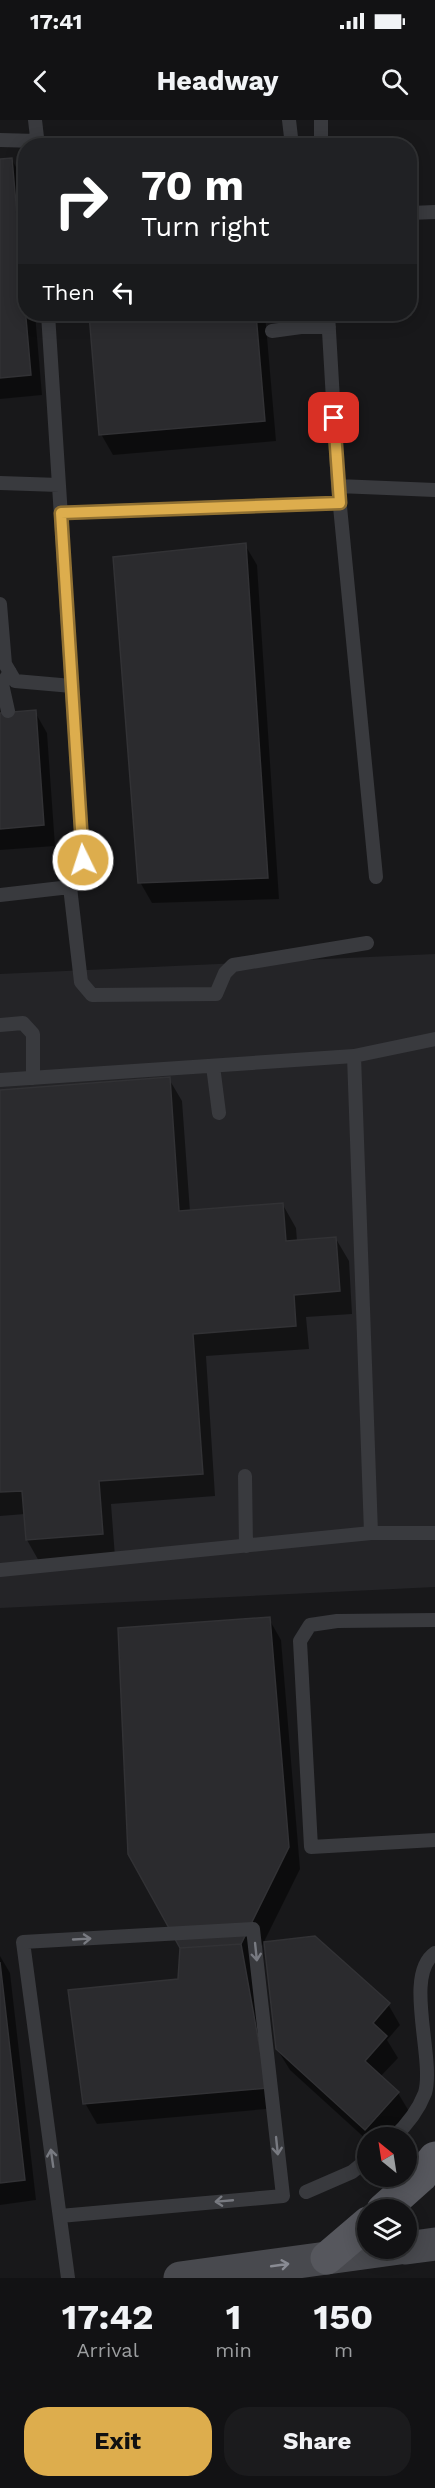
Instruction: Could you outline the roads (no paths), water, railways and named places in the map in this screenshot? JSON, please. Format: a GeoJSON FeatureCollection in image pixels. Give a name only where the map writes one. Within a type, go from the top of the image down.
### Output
{"type":"FeatureCollection","features":[{"type":"Feature","properties":{"kind":"main road"},"geometry":{"type":"LineString","coordinates":[[395,2199],[421,2176],[435,2158]]}},
{"type":"Feature","properties":{"kind":"main road"},"geometry":{"type":"LineString","coordinates":[[327,2258],[357,2232]]}},
{"type":"Feature","properties":{"kind":"main road"},"geometry":{"type":"LineString","coordinates":[[417,2246],[435,2244]]}},
{"type":"Feature","properties":{"kind":"main road"},"geometry":{"type":"LineString","coordinates":[[180,2278],[357,2254]]}},
{"type":"Feature","properties":{"kind":"lane"},"geometry":{"type":"LineString","coordinates":[[35,120],[37,138]]}},
{"type":"Feature","properties":{"kind":"lane"},"geometry":{"type":"LineString","coordinates":[[289,120],[291,138]]}},
{"type":"Feature","properties":{"kind":"lane"},"geometry":{"type":"LineString","coordinates":[[321,120],[321,138]]}},
{"type":"Feature","properties":{"kind":"lane"},"geometry":{"type":"LineString","coordinates":[[0,140],[18,141]]}},
{"type":"Feature","properties":{"kind":"lane"},"geometry":{"type":"LineString","coordinates":[[417,213],[435,212]]}},
{"type":"Feature","properties":{"kind":"lane"},"geometry":{"type":"LineString","coordinates":[[48,321],[83,860],[70,887],[81,982],[92,994],[216,994],[225,973],[233,965],[367,943]]}},
{"type":"Feature","properties":{"kind":"lane"},"geometry":{"type":"LineString","coordinates":[[272,332],[299,321]]}},
{"type":"Feature","properties":{"kind":"lane"},"geometry":{"type":"LineString","coordinates":[[329,321],[338,486],[376,878]]}},
{"type":"Feature","properties":{"kind":"lane"},"geometry":{"type":"LineString","coordinates":[[0,483],[59,485]]}},
{"type":"Feature","properties":{"kind":"lane"},"geometry":{"type":"LineString","coordinates":[[338,486],[435,490]]}},
{"type":"Feature","properties":{"kind":"lane"},"geometry":{"type":"LineString","coordinates":[[61,513],[340,503]]}},
{"type":"Feature","properties":{"kind":"lane"},"geometry":{"type":"LineString","coordinates":[[0,604],[5,664],[15,681],[72,686]]}},
{"type":"Feature","properties":{"kind":"lane"},"geometry":{"type":"LineString","coordinates":[[8,711],[2,684],[10,672]]}},
{"type":"Feature","properties":{"kind":"lane"},"geometry":{"type":"LineString","coordinates":[[0,895],[70,887]]}},
{"type":"Feature","properties":{"kind":"lane"},"geometry":{"type":"LineString","coordinates":[[0,1024],[23,1023],[33,1034],[33,1078]]}},
{"type":"Feature","properties":{"kind":"lane"},"geometry":{"type":"LineString","coordinates":[[0,1080],[354,1056],[435,1039]]}},
{"type":"Feature","properties":{"kind":"lane"},"geometry":{"type":"LineString","coordinates":[[354,1056],[371,1533]]}},
{"type":"Feature","properties":{"kind":"lane"},"geometry":{"type":"LineString","coordinates":[[213,1066],[219,1113]]}},
{"type":"Feature","properties":{"kind":"lane"},"geometry":{"type":"LineString","coordinates":[[245,1476],[246,1546]]}},
{"type":"Feature","properties":{"kind":"lane"},"geometry":{"type":"LineString","coordinates":[[0,1570],[371,1533],[435,1533]]}},
{"type":"Feature","properties":{"kind":"lane"},"geometry":{"type":"LineString","coordinates":[[435,1620],[337,1621],[310,1625],[300,1641],[311,1847],[435,1840]]}},
{"type":"Feature","properties":{"kind":"lane"},"geometry":{"type":"LineString","coordinates":[[60,2216],[283,2196],[253,1929],[23,1942],[68,2278]]}},
{"type":"Feature","properties":{"kind":"lane"},"geometry":{"type":"LineString","coordinates":[[406,2127],[426,2091],[426,2026],[420,1981],[428,1958],[435,1953]]}},
{"type":"Feature","properties":{"kind":"lane"},"geometry":{"type":"LineString","coordinates":[[306,2192],[357,2168]]}}]}
